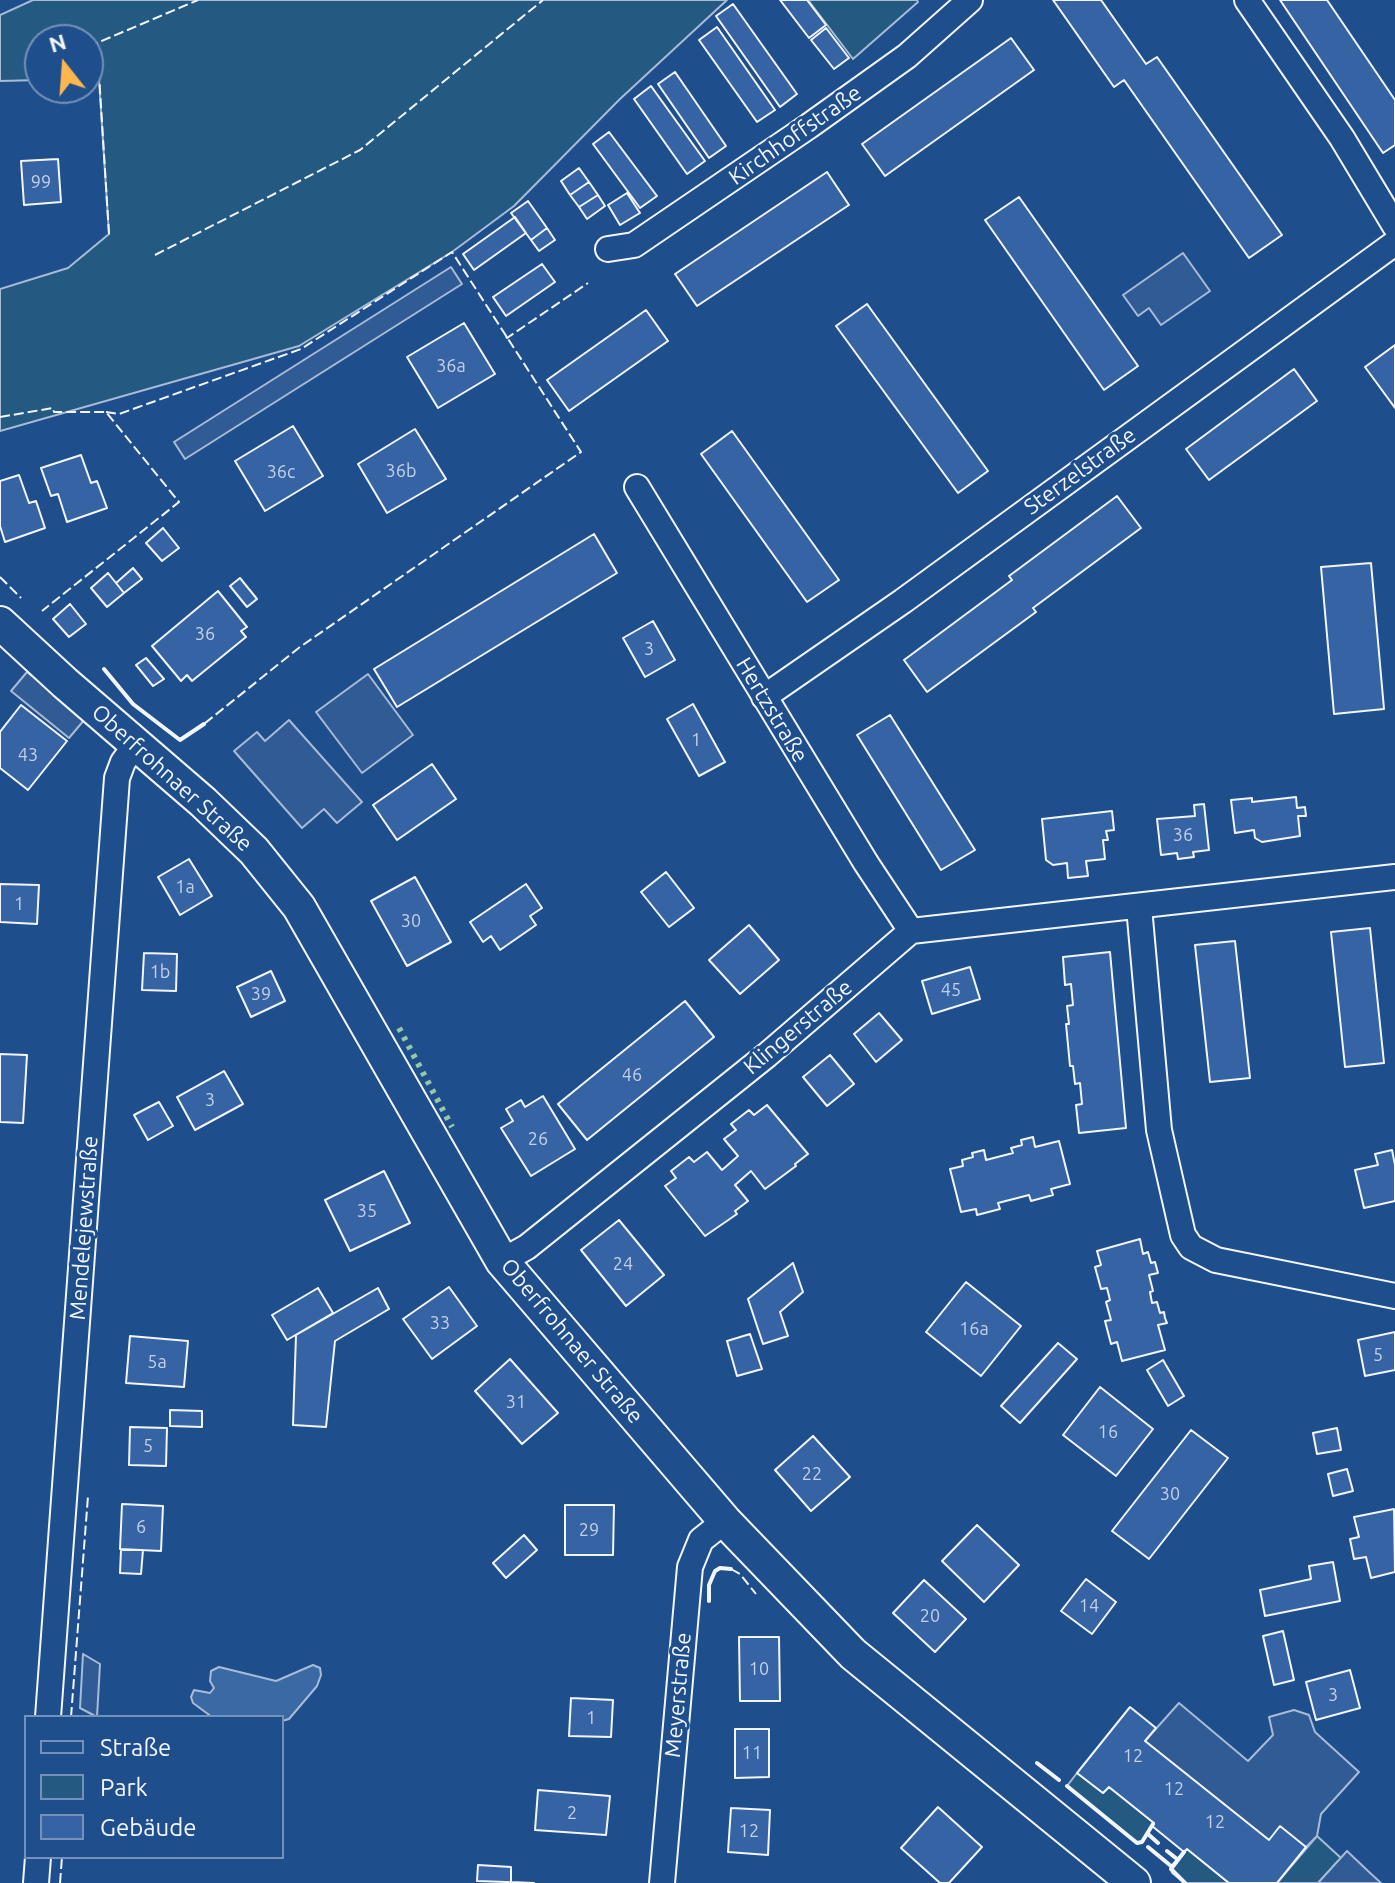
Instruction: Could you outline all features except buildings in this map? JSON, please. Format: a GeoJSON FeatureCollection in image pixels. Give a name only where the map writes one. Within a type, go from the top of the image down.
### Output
{"type":"FeatureCollection","features":[{"type":"Feature","properties":{"kind":"main road","name":"Oberfrohnaer Straße"},"geometry":{"type":"LineString","coordinates":[[0,623],[254,851],[299,907],[502,1261],[725,1521],[853,1654],[1134,1883]]}},
{"type":"Feature","properties":{"kind":"street","name":"Kirchhoffstraße"},"geometry":{"type":"LineString","coordinates":[[608,249],[634,245],[809,126],[907,56],[970,0]]}},
{"type":"Feature","properties":{"kind":"street"},"geometry":{"type":"LineString","coordinates":[[1247,0],[1342,138],[1395,226]]}},
{"type":"Feature","properties":{"kind":"street","name":"Sterzelstraße"},"geometry":{"type":"LineString","coordinates":[[764,697],[903,601],[1395,243]]}},
{"type":"Feature","properties":{"kind":"street","name":"Hertzstraße"},"geometry":{"type":"LineString","coordinates":[[637,487],[866,863],[911,931]]}},
{"type":"Feature","properties":{"kind":"street","name":"Mendelejewstraße"},"geometry":{"type":"LineString","coordinates":[[48,1715],[117,778],[123,762],[137,743]]}},
{"type":"Feature","properties":{"kind":"street"},"geometry":{"type":"LineString","coordinates":[[911,931],[1395,877]]}},
{"type":"Feature","properties":{"kind":"street"},"geometry":{"type":"LineString","coordinates":[[1139,907],[1159,1130],[1183,1235],[1191,1247],[1216,1260],[1395,1296]]}},
{"type":"Feature","properties":{"kind":"street","name":"Klingerstraße"},"geometry":{"type":"LineString","coordinates":[[502,1261],[527,1247],[755,1064],[911,931]]}},
{"type":"Feature","properties":{"kind":"street","name":"Meyerstraße"},"geometry":{"type":"LineString","coordinates":[[662,1883],[690,1567],[701,1540],[725,1521]]}},
{"type":"Feature","properties":{"kind":"street"},"geometry":{"type":"LineString","coordinates":[[36,1883],[38,1859]]}},
{"type":"Feature","properties":{"kind":"green space"},"geometry":{"type":"Polygon","coordinates":[[[33,0],[727,0],[620,99],[514,206],[452,252],[299,346],[0,431],[0,289],[68,268],[109,234],[101,104],[104,104],[104,24],[24,24],[24,80],[0,81],[0,15],[33,0]]]}},
{"type":"Feature","properties":{"kind":"green space"},"geometry":{"type":"Polygon","coordinates":[[[808,0],[917,0],[918,2],[853,59],[808,0]]]}},
{"type":"Feature","properties":{"kind":"green space"},"geometry":{"type":"Polygon","coordinates":[[[1077,1773],[1103,1793],[1109,1787],[1154,1823],[1142,1842],[1137,1843],[1067,1786],[1077,1773]]]}},
{"type":"Feature","properties":{"kind":"green space"},"geometry":{"type":"Polygon","coordinates":[[[1317,1836],[1341,1858],[1318,1883],[1277,1883],[1317,1836]]]}},
{"type":"Feature","properties":{"kind":"green space"},"geometry":{"type":"Polygon","coordinates":[[[1187,1849],[1229,1883],[1185,1883],[1172,1873],[1171,1866],[1187,1849]]]}},
{"type":"Feature","properties":{"kind":"shaded area"},"geometry":{"type":"Polygon","coordinates":[[[1183,253],[1210,291],[1161,325],[1149,308],[1138,316],[1123,295],[1183,253]]]}},
{"type":"Feature","properties":{"kind":"shaded area"},"geometry":{"type":"Polygon","coordinates":[[[451,267],[462,284],[185,459],[174,442],[451,267]]]}},
{"type":"Feature","properties":{"kind":"shaded area"},"geometry":{"type":"Polygon","coordinates":[[[27,672],[85,719],[69,738],[11,691],[27,672]]]}},
{"type":"Feature","properties":{"kind":"shaded area"},"geometry":{"type":"Polygon","coordinates":[[[368,674],[413,735],[362,773],[316,712],[368,674]]]}},
{"type":"Feature","properties":{"kind":"shaded area"},"geometry":{"type":"Polygon","coordinates":[[[289,720],[362,802],[337,823],[324,809],[302,828],[234,751],[257,732],[265,741],[289,720]]]}},
{"type":"Feature","properties":{"kind":"shaded area"},"geometry":{"type":"Polygon","coordinates":[[[83,1654],[100,1664],[97,1715],[80,1708],[83,1654]]]}},
{"type":"Feature","properties":{"kind":"shaded area"},"geometry":{"type":"Polygon","coordinates":[[[313,1665],[320,1668],[317,1686],[289,1719],[284,1720],[284,1715],[209,1715],[193,1703],[191,1697],[194,1690],[210,1693],[214,1688],[210,1681],[211,1671],[219,1667],[276,1681],[313,1665]]]}},
{"type":"Feature","properties":{"kind":"shaded area"},"geometry":{"type":"Polygon","coordinates":[[[1179,1703],[1248,1761],[1273,1735],[1269,1717],[1294,1710],[1309,1715],[1315,1732],[1359,1772],[1321,1814],[1317,1836],[1306,1847],[1269,1840],[1145,1741],[1179,1703]]]}},
{"type":"Feature","properties":{"kind":"shaded area"},"geometry":{"type":"Polygon","coordinates":[[[1347,1851],[1368,1871],[1381,1883],[1318,1883],[1347,1851]]]}},
{"type":"Feature","properties":{"kind":"hedge"},"geometry":{"type":"LineString","coordinates":[[399,1028],[452,1127]]}},
{"type":"Feature","properties":{"kind":"fence"},"geometry":{"type":"LineString","coordinates":[[109,234],[97,43],[198,0]]}},
{"type":"Feature","properties":{"kind":"fence"},"geometry":{"type":"LineString","coordinates":[[155,255],[360,150],[543,0]]}},
{"type":"Feature","properties":{"kind":"fence"},"geometry":{"type":"LineString","coordinates":[[106,412],[119,414],[301,349],[452,252],[581,452],[300,647],[204,724]]}},
{"type":"Feature","properties":{"kind":"fence"},"geometry":{"type":"LineString","coordinates":[[506,336],[588,283]]}},
{"type":"Feature","properties":{"kind":"fence"},"geometry":{"type":"LineString","coordinates":[[0,417],[53,408],[54,412],[106,412],[179,502],[42,611]]}},
{"type":"Feature","properties":{"kind":"fence"},"geometry":{"type":"LineString","coordinates":[[0,577],[21,598]]}},
{"type":"Feature","properties":{"kind":"fence"},"geometry":{"type":"LineString","coordinates":[[71,1715],[88,1496]]}},
{"type":"Feature","properties":{"kind":"fence"},"geometry":{"type":"LineString","coordinates":[[731,1569],[740,1574],[756,1594]]}},
{"type":"Feature","properties":{"kind":"fence"},"geometry":{"type":"LineString","coordinates":[[60,1883],[62,1859]]}},
{"type":"Feature","properties":{"kind":"wall"},"geometry":{"type":"LineString","coordinates":[[104,669],[133,704],[180,740],[204,724]]}},
{"type":"Feature","properties":{"kind":"wall"},"geometry":{"type":"LineString","coordinates":[[709,1601],[709,1585],[715,1571],[731,1569]]}},
{"type":"Feature","properties":{"kind":"wall"},"geometry":{"type":"LineString","coordinates":[[1037,1763],[1059,1780]]}},
{"type":"Feature","properties":{"kind":"wall"},"geometry":{"type":"LineString","coordinates":[[1067,1786],[1137,1843],[1142,1842],[1153,1824]]}},
{"type":"Feature","properties":{"kind":"wall"},"geometry":{"type":"LineString","coordinates":[[1148,1834],[1158,1843]]}},
{"type":"Feature","properties":{"kind":"wall"},"geometry":{"type":"LineString","coordinates":[[1148,1847],[1171,1866]]}},
{"type":"Feature","properties":{"kind":"wall"},"geometry":{"type":"LineString","coordinates":[[1167,1851],[1177,1859]]}},
{"type":"Feature","properties":{"kind":"wall"},"geometry":{"type":"LineString","coordinates":[[1184,1852],[1171,1869],[1185,1883]]}}]}
